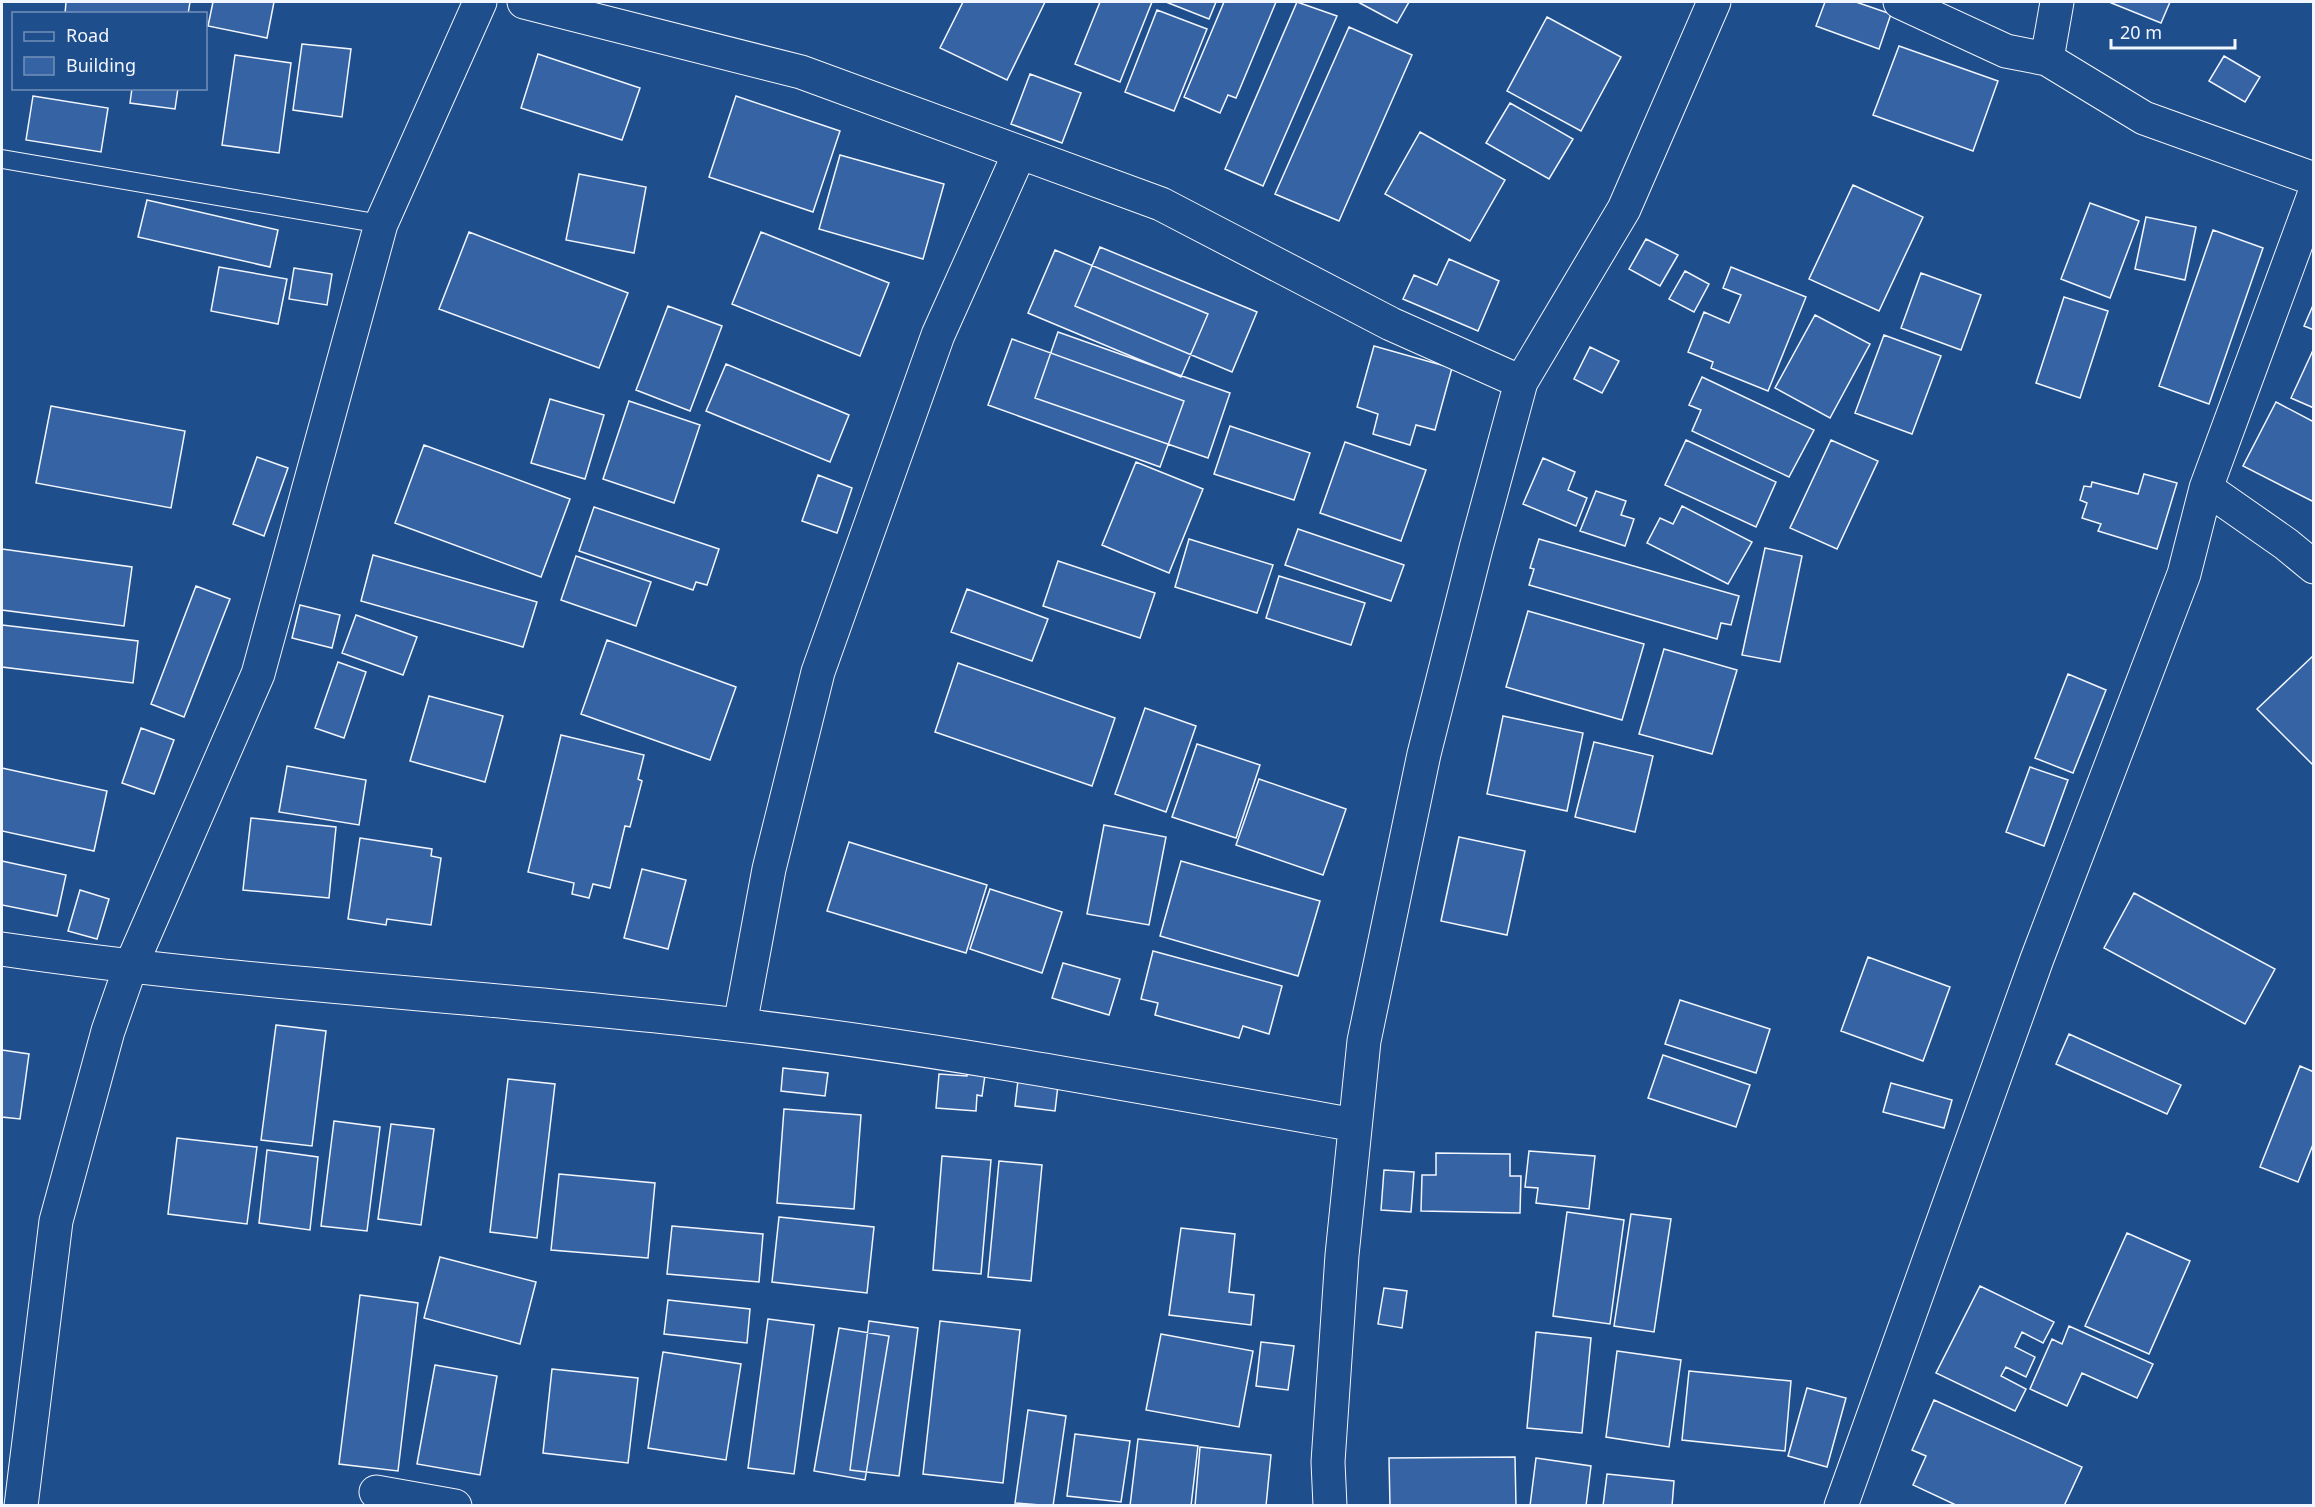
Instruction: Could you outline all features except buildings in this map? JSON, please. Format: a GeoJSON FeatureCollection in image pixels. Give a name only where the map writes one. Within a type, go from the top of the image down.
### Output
{"type":"FeatureCollection","features":[{"type":"Feature","properties":{"kind":"street"},"geometry":{"type":"LineString","coordinates":[[21,1506],[56,1221],[108,1031],[130,968],[258,674],[381,224],[480,2]]}},
{"type":"Feature","properties":{"kind":"street"},"geometry":{"type":"LineString","coordinates":[[524,2],[801,72],[1019,154],[1161,204],[1391,324],[1521,382]]}},
{"type":"Feature","properties":{"kind":"street"},"geometry":{"type":"LineString","coordinates":[[1330,1506],[1328,1462],[1342,1255],[1364,1041],[1424,754],[1521,382],[1624,209],[1714,2]]}},
{"type":"Feature","properties":{"kind":"street"},"geometry":{"type":"LineString","coordinates":[[1900,2],[2006,51],[2047,58],[2144,118],[2313,179]]}},
{"type":"Feature","properties":{"kind":"street"},"geometry":{"type":"LineString","coordinates":[[2047,58],[2057,2]]}},
{"type":"Feature","properties":{"kind":"street"},"geometry":{"type":"LineString","coordinates":[[740,1025],[769,869],[818,672],[938,335],[1019,154]]}},
{"type":"Feature","properties":{"kind":"street"},"geometry":{"type":"LineString","coordinates":[[1841,1506],[2037,959],[2184,574],[2206,488],[2313,195]]}},
{"type":"Feature","properties":{"kind":"street"},"geometry":{"type":"LineString","coordinates":[[2206,488],[2286,544],[2313,567]]}},
{"type":"Feature","properties":{"kind":"street"},"geometry":{"type":"LineString","coordinates":[[2,949],[130,968],[740,1025],[1069,1074],[1355,1125]]}},
{"type":"Feature","properties":{"kind":"street"},"geometry":{"type":"LineString","coordinates":[[376,1492],[455,1506]]}},
{"type":"Feature","properties":{"kind":"lane"},"geometry":{"type":"LineString","coordinates":[[2,159],[381,224]]}}]}
